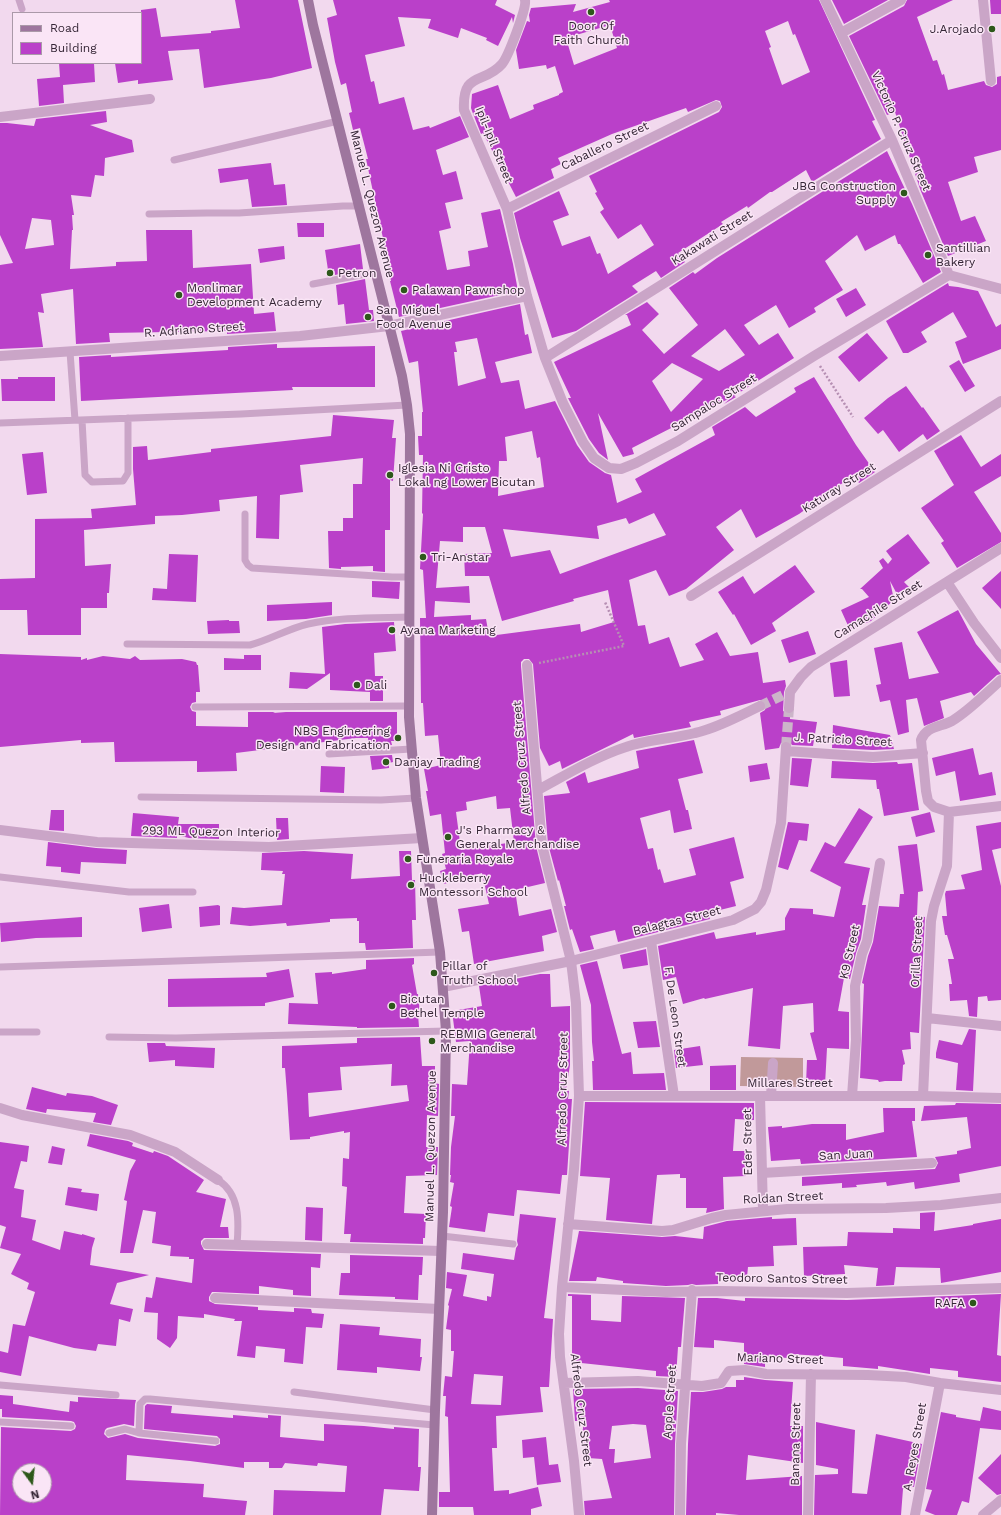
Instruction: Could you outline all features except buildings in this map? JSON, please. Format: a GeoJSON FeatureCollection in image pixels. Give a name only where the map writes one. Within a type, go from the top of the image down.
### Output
{"type":"FeatureCollection","features":[{"type":"Feature","properties":{"kind":"main road","name":"Manuel L. Quezon Avenue"},"geometry":{"type":"LineString","coordinates":[[308,0],[389,326],[407,405],[410,434],[408,706],[416,798],[440,952],[446,1031],[445,1147],[434,1410],[432,1515]]}},
{"type":"Feature","properties":{"kind":"street","name":"Ipil-Ipil Street"},"geometry":{"type":"LineString","coordinates":[[525,0],[525,9],[506,59],[497,68],[468,86],[464,93],[464,110],[507,209],[527,296]]}},
{"type":"Feature","properties":{"kind":"street","name":"Victorio P. Cruz Street"},"geometry":{"type":"LineString","coordinates":[[825,0],[892,140],[949,275]]}},
{"type":"Feature","properties":{"kind":"street"},"geometry":{"type":"LineString","coordinates":[[841,33],[901,0]]}},
{"type":"Feature","properties":{"kind":"street"},"geometry":{"type":"LineString","coordinates":[[983,0],[991,81]]}},
{"type":"Feature","properties":{"kind":"street"},"geometry":{"type":"LineString","coordinates":[[0,117],[150,99]]}},
{"type":"Feature","properties":{"kind":"street","name":"Caballero Street"},"geometry":{"type":"LineString","coordinates":[[507,209],[716,106]]}},
{"type":"Feature","properties":{"kind":"street","name":"Kakawati Street"},"geometry":{"type":"LineString","coordinates":[[545,358],[892,140]]}},
{"type":"Feature","properties":{"kind":"street"},"geometry":{"type":"LineString","coordinates":[[949,275],[1001,290]]}},
{"type":"Feature","properties":{"kind":"street","name":"Sampaloc Street"},"geometry":{"type":"LineString","coordinates":[[527,296],[545,358],[563,403],[583,442],[594,458],[609,468],[621,469],[636,463],[678,441],[814,356],[949,275]]}},
{"type":"Feature","properties":{"kind":"street","name":"R. Adriano Street"},"geometry":{"type":"LineString","coordinates":[[0,356],[300,336],[389,326],[527,296]]}},
{"type":"Feature","properties":{"kind":"street","name":"Katuray Street"},"geometry":{"type":"LineString","coordinates":[[692,596],[1001,401]]}},
{"type":"Feature","properties":{"kind":"street","name":"Camachile Street"},"geometry":{"type":"LineString","coordinates":[[789,708],[788,693],[801,677],[811,668],[1001,548]]}},
{"type":"Feature","properties":{"kind":"street"},"geometry":{"type":"LineString","coordinates":[[947,582],[974,623],[1001,658]]}},
{"type":"Feature","properties":{"kind":"street","name":"Alfredo Cruz Street"},"geometry":{"type":"LineString","coordinates":[[527,665],[542,845],[571,961],[576,1003],[578,1096],[576,1142],[559,1334],[560,1357],[575,1467],[579,1515]]}},
{"type":"Feature","properties":{"kind":"street"},"geometry":{"type":"LineString","coordinates":[[1001,680],[959,716],[945,724],[929,730],[924,734],[922,740],[926,791],[928,801],[934,807],[948,812],[1001,806]]}},
{"type":"Feature","properties":{"kind":"street"},"geometry":{"type":"LineString","coordinates":[[538,790],[584,765],[625,747],[650,740],[666,740],[696,733],[726,722],[760,706]]}},
{"type":"Feature","properties":{"kind":"street","name":"J. Patricio Street"},"geometry":{"type":"LineString","coordinates":[[786,749],[873,757],[923,753]]}},
{"type":"Feature","properties":{"kind":"street","name":"Balagtas Street"},"geometry":{"type":"LineString","coordinates":[[443,986],[571,961],[733,920],[748,914],[761,902],[766,890],[781,823],[786,749]]}},
{"type":"Feature","properties":{"kind":"street","name":"Orilla Street"},"geometry":{"type":"LineString","coordinates":[[923,1096],[931,921],[934,906],[947,866],[948,812]]}},
{"type":"Feature","properties":{"kind":"street","name":"293 ML Quezon Interior"},"geometry":{"type":"LineString","coordinates":[[0,830],[97,842],[269,847],[422,838]]}},
{"type":"Feature","properties":{"kind":"street","name":"K9 Street"},"geometry":{"type":"LineString","coordinates":[[852,1096],[856,1040],[855,986],[862,954],[868,941],[880,863]]}},
{"type":"Feature","properties":{"kind":"street","name":"F. De Leon Street"},"geometry":{"type":"LineString","coordinates":[[651,941],[674,1096]]}},
{"type":"Feature","properties":{"kind":"street"},"geometry":{"type":"LineString","coordinates":[[927,1018],[1001,1026]]}},
{"type":"Feature","properties":{"kind":"street"},"geometry":{"type":"LineString","coordinates":[[771,1096],[773,1063]]}},
{"type":"Feature","properties":{"kind":"street","name":"Millares Street"},"geometry":{"type":"LineString","coordinates":[[578,1096],[923,1096],[1001,1098]]}},
{"type":"Feature","properties":{"kind":"street","name":"Eder Street"},"geometry":{"type":"LineString","coordinates":[[760,1096],[763,1211]]}},
{"type":"Feature","properties":{"kind":"street"},"geometry":{"type":"LineString","coordinates":[[0,1108],[22,1115],[130,1136],[175,1152],[218,1180]]}},
{"type":"Feature","properties":{"kind":"street","name":"San Juan"},"geometry":{"type":"LineString","coordinates":[[762,1173],[932,1163]]}},
{"type":"Feature","properties":{"kind":"street","name":"Roldan Street"},"geometry":{"type":"LineString","coordinates":[[568,1224],[668,1231],[726,1215],[763,1211],[786,1209],[886,1208],[941,1205],[1001,1198]]}},
{"type":"Feature","properties":{"kind":"street"},"geometry":{"type":"LineString","coordinates":[[207,1244],[441,1251]]}},
{"type":"Feature","properties":{"kind":"street","name":"Teodoro Santos Street"},"geometry":{"type":"LineString","coordinates":[[562,1287],[666,1292],[692,1290],[847,1293],[1001,1288]]}},
{"type":"Feature","properties":{"kind":"street","name":"Apple Street"},"geometry":{"type":"LineString","coordinates":[[680,1515],[680,1444],[692,1290]]}},
{"type":"Feature","properties":{"kind":"street"},"geometry":{"type":"LineString","coordinates":[[215,1298],[439,1309]]}},
{"type":"Feature","properties":{"kind":"street","name":"Mariano Street"},"geometry":{"type":"LineString","coordinates":[[564,1383],[638,1382],[702,1386],[721,1383],[727,1373],[731,1370],[744,1370],[766,1374],[868,1374],[906,1377],[940,1383],[1001,1390]]}},
{"type":"Feature","properties":{"kind":"street","name":"Banana Street"},"geometry":{"type":"LineString","coordinates":[[808,1515],[811,1374]]}},
{"type":"Feature","properties":{"kind":"street","name":"A. Reyes Street"},"geometry":{"type":"LineString","coordinates":[[915,1515],[940,1383]]}},
{"type":"Feature","properties":{"kind":"street"},"geometry":{"type":"LineString","coordinates":[[983,1515],[1001,1500]]}},
{"type":"Feature","properties":{"kind":"lane"},"geometry":{"type":"LineString","coordinates":[[19,0],[22,9]]}},
{"type":"Feature","properties":{"kind":"lane"},"geometry":{"type":"LineString","coordinates":[[174,160],[338,121]]}},
{"type":"Feature","properties":{"kind":"lane"},"geometry":{"type":"LineString","coordinates":[[149,214],[207,212],[227,214],[360,206]]}},
{"type":"Feature","properties":{"kind":"lane"},"geometry":{"type":"LineString","coordinates":[[313,284],[376,272]]}},
{"type":"Feature","properties":{"kind":"lane"},"geometry":{"type":"LineString","coordinates":[[70,352],[85,475],[92,482],[123,481],[128,473],[128,418]]}},
{"type":"Feature","properties":{"kind":"lane"},"geometry":{"type":"LineString","coordinates":[[0,423],[241,414],[407,405]]}},
{"type":"Feature","properties":{"kind":"lane"},"geometry":{"type":"LineString","coordinates":[[245,514],[245,560],[252,568],[384,576],[409,576]]}},
{"type":"Feature","properties":{"kind":"lane"},"geometry":{"type":"LineString","coordinates":[[127,644],[250,645],[290,629],[308,624],[345,619],[409,617]]}},
{"type":"Feature","properties":{"kind":"lane"},"geometry":{"type":"LineString","coordinates":[[194,707],[408,706]]}},
{"type":"Feature","properties":{"kind":"lane"},"geometry":{"type":"LineString","coordinates":[[329,754],[411,749]]}},
{"type":"Feature","properties":{"kind":"lane"},"geometry":{"type":"LineString","coordinates":[[141,797],[381,800],[416,798]]}},
{"type":"Feature","properties":{"kind":"lane"},"geometry":{"type":"LineString","coordinates":[[0,876],[129,892],[193,892]]}},
{"type":"Feature","properties":{"kind":"lane"},"geometry":{"type":"LineString","coordinates":[[0,967],[440,952]]}},
{"type":"Feature","properties":{"kind":"lane"},"geometry":{"type":"LineString","coordinates":[[109,1037],[176,1038],[446,1031]]}},
{"type":"Feature","properties":{"kind":"lane"},"geometry":{"type":"LineString","coordinates":[[0,1032],[37,1032]]}},
{"type":"Feature","properties":{"kind":"lane"},"geometry":{"type":"LineString","coordinates":[[218,1180],[224,1184],[235,1200],[239,1229],[237,1245]]}},
{"type":"Feature","properties":{"kind":"lane"},"geometry":{"type":"LineString","coordinates":[[442,1236],[513,1244]]}},
{"type":"Feature","properties":{"kind":"lane"},"geometry":{"type":"LineString","coordinates":[[0,1385],[116,1396]]}},
{"type":"Feature","properties":{"kind":"lane"},"geometry":{"type":"LineString","coordinates":[[294,1392],[434,1410]]}},
{"type":"Feature","properties":{"kind":"lane"},"geometry":{"type":"LineString","coordinates":[[139,1433],[140,1404],[145,1399],[434,1425]]}},
{"type":"Feature","properties":{"kind":"lane"},"geometry":{"type":"LineString","coordinates":[[0,1422],[71,1426]]}},
{"type":"Feature","properties":{"kind":"lane"},"geometry":{"type":"LineString","coordinates":[[108,1433],[125,1429],[139,1433],[216,1441]]}},
{"type":"Feature","properties":{"kind":"path"},"geometry":{"type":"LineString","coordinates":[[814,356],[853,417]]}},
{"type":"Feature","properties":{"kind":"path"},"geometry":{"type":"LineString","coordinates":[[527,665],[624,646],[605,602]]}},
{"type":"Feature","properties":{"kind":"shaded area"},"geometry":{"type":"Polygon","coordinates":[[[741,1057],[803,1058],[803,1087],[740,1086],[741,1057]]]}},
{"type":"Feature","properties":{"kind":"tunnel"},"geometry":{"type":"LineString","coordinates":[[760,706],[787,693]]}},
{"type":"Feature","properties":{"kind":"tunnel"},"geometry":{"type":"LineString","coordinates":[[786,747],[789,708]]}},
{"type":"Feature","properties":{"kind":"place","name":"Door Of Faith Church"},"geometry":{"type":"Point","coordinates":[591,12]}},
{"type":"Feature","properties":{"kind":"place","name":"J.Arojado"},"geometry":{"type":"Point","coordinates":[992,29]}},
{"type":"Feature","properties":{"kind":"place","name":"JBG Construction Supply"},"geometry":{"type":"Point","coordinates":[904,193]}},
{"type":"Feature","properties":{"kind":"place","name":"Santillian Bakery"},"geometry":{"type":"Point","coordinates":[928,255]}},
{"type":"Feature","properties":{"kind":"place","name":"Petron"},"geometry":{"type":"Point","coordinates":[330,273]}},
{"type":"Feature","properties":{"kind":"place","name":"Palawan Pawnshop"},"geometry":{"type":"Point","coordinates":[404,290]}},
{"type":"Feature","properties":{"kind":"place","name":"Monlimar Development Academy"},"geometry":{"type":"Point","coordinates":[179,295]}},
{"type":"Feature","properties":{"kind":"place","name":"San Miguel Food Avenue"},"geometry":{"type":"Point","coordinates":[368,317]}},
{"type":"Feature","properties":{"kind":"place","name":"Iglesia Ni Cristo Lokal ng Lower Bicutan"},"geometry":{"type":"Point","coordinates":[390,475]}},
{"type":"Feature","properties":{"kind":"place","name":"Tri-Anstar"},"geometry":{"type":"Point","coordinates":[423,557]}},
{"type":"Feature","properties":{"kind":"place","name":"Ayana Marketing"},"geometry":{"type":"Point","coordinates":[392,630]}},
{"type":"Feature","properties":{"kind":"place","name":"Dali"},"geometry":{"type":"Point","coordinates":[357,685]}},
{"type":"Feature","properties":{"kind":"place","name":"NBS Engineering Design and Fabrication"},"geometry":{"type":"Point","coordinates":[398,738]}},
{"type":"Feature","properties":{"kind":"place","name":"Danjay Trading"},"geometry":{"type":"Point","coordinates":[386,762]}},
{"type":"Feature","properties":{"kind":"place","name":"J's Pharmacy & General Merchandise"},"geometry":{"type":"Point","coordinates":[448,837]}},
{"type":"Feature","properties":{"kind":"place","name":"Funeraria Royale"},"geometry":{"type":"Point","coordinates":[408,859]}},
{"type":"Feature","properties":{"kind":"place","name":"Huckleberry Montessori School"},"geometry":{"type":"Point","coordinates":[411,885]}},
{"type":"Feature","properties":{"kind":"place","name":"Pillar of Truth School"},"geometry":{"type":"Point","coordinates":[434,973]}},
{"type":"Feature","properties":{"kind":"place","name":"Bicutan Bethel Temple"},"geometry":{"type":"Point","coordinates":[392,1006]}},
{"type":"Feature","properties":{"kind":"place","name":"REBMIG General Merchandise"},"geometry":{"type":"Point","coordinates":[432,1041]}},
{"type":"Feature","properties":{"kind":"place","name":"RAFA"},"geometry":{"type":"Point","coordinates":[973,1303]}}]}
